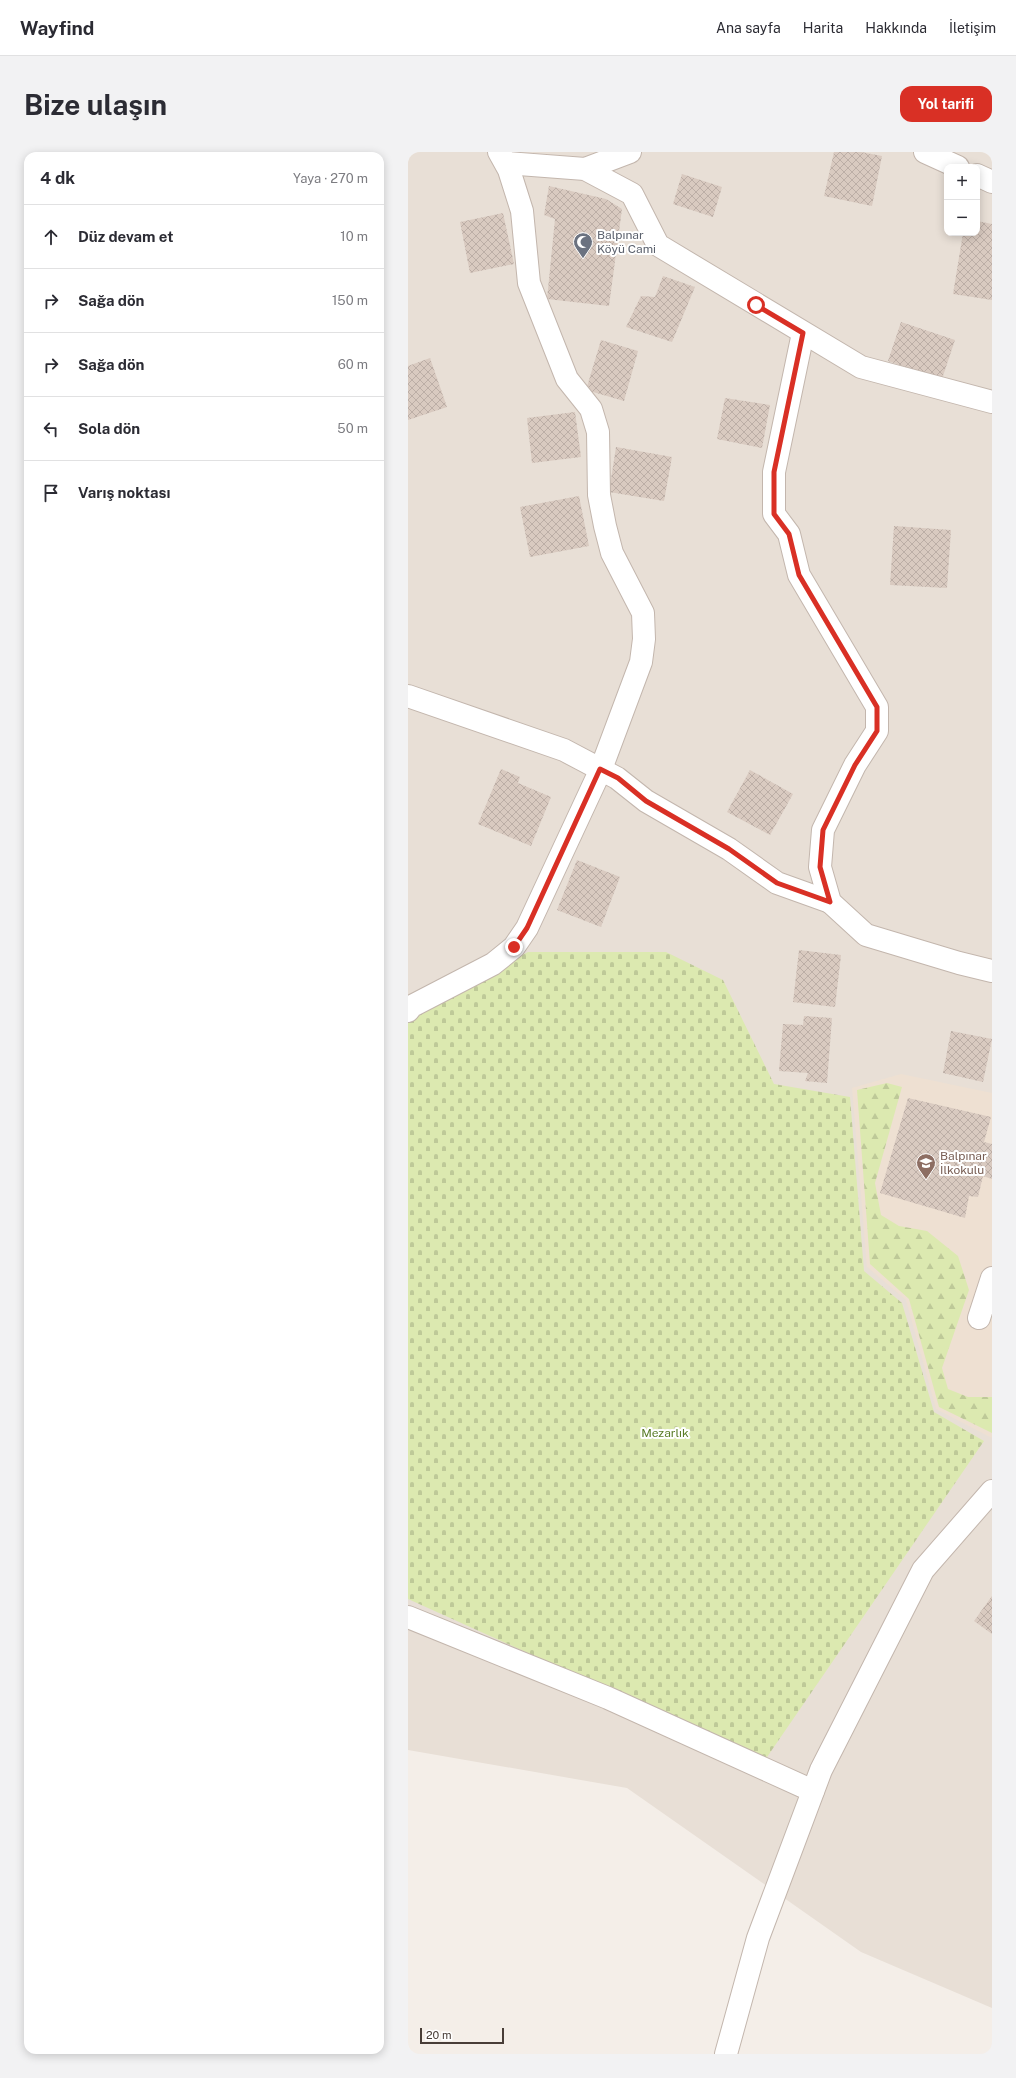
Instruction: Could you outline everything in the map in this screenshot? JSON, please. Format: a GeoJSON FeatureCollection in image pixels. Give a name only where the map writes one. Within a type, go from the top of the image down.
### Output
{"type":"FeatureCollection","features":[{"type":"Feature","properties":{"kind":"street"},"geometry":{"type":"LineString","coordinates":[[585,169],[630,152]]}},
{"type":"Feature","properties":{"kind":"street"},"geometry":{"type":"LineString","coordinates":[[925,152],[951,164]]}},
{"type":"Feature","properties":{"kind":"street"},"geometry":{"type":"LineString","coordinates":[[502,158],[585,169],[632,194],[658,245],[861,367],[992,402]]}},
{"type":"Feature","properties":{"kind":"street"},"geometry":{"type":"LineString","coordinates":[[408,1011],[412,1006],[493,964],[514,947],[527,928],[600,769],[642,662],[644,639],[643,613],[612,554],[599,495],[598,432],[591,409],[567,379],[529,283],[522,211],[509,170],[502,158]]}},
{"type":"Feature","properties":{"kind":"street"},"geometry":{"type":"LineString","coordinates":[[980,177],[992,182]]}},
{"type":"Feature","properties":{"kind":"street"},"geometry":{"type":"LineString","coordinates":[[803,333],[774,472],[774,514],[789,534],[799,575],[877,707],[877,731],[855,765],[823,830],[820,867],[830,902]]}},
{"type":"Feature","properties":{"kind":"street"},"geometry":{"type":"LineString","coordinates":[[408,696],[564,750],[618,778],[646,801],[729,849],[777,883],[830,902],[866,935],[959,963],[992,970]]}},
{"type":"Feature","properties":{"kind":"street"},"geometry":{"type":"LineString","coordinates":[[979,1318],[992,1278]]}},
{"type":"Feature","properties":{"kind":"street"},"geometry":{"type":"LineString","coordinates":[[726,2054],[758,1938],[821,1770],[923,1570],[992,1491]]}},
{"type":"Feature","properties":{"kind":"street"},"geometry":{"type":"LineString","coordinates":[[408,1617],[608,1698],[813,1791]]}},
{"type":"Feature","properties":{"kind":"shaded area"},"geometry":{"type":"Polygon","coordinates":[[[408,152],[992,152],[992,2008],[861,1952],[627,1788],[408,1750],[408,152]]]}},
{"type":"Feature","properties":{"kind":"shaded area","name":"Balpınar İlkokulu"},"geometry":{"type":"Polygon","coordinates":[[[901,1074],[992,1093],[992,1438],[936,1409],[906,1300],[867,1267],[852,1088],[901,1074]]]}},
{"type":"Feature","properties":{"kind":"green space","name":"Mezarlık"},"geometry":{"type":"Polygon","coordinates":[[[528,952],[666,952],[723,980],[774,1084],[850,1097],[864,1271],[902,1303],[934,1412],[984,1441],[765,1760],[408,1599],[408,1014],[528,952]]]}},
{"type":"Feature","properties":{"kind":"green space"},"geometry":{"type":"Polygon","coordinates":[[[887,1083],[902,1087],[875,1183],[881,1215],[899,1226],[927,1231],[958,1256],[969,1290],[942,1368],[948,1389],[968,1397],[992,1397],[992,1433],[939,1407],[909,1299],[870,1264],[857,1090],[887,1083]]]}},
{"type":"Feature","properties":{"kind":"building"},"geometry":{"type":"Polygon","coordinates":[[[834,152],[861,152],[882,156],[872,206],[824,196],[834,152]]]}},
{"type":"Feature","properties":{"kind":"building"},"geometry":{"type":"Polygon","coordinates":[[[682,174],[722,187],[713,217],[673,204],[682,174]]]}},
{"type":"Feature","properties":{"kind":"building","name":"Balpınar Köyü Cami"},"geometry":{"type":"Polygon","coordinates":[[[549,186],[606,199],[622,209],[609,306],[547,299],[555,219],[544,215],[549,186]]]}},
{"type":"Feature","properties":{"kind":"building"},"geometry":{"type":"Polygon","coordinates":[[[503,213],[514,264],[470,273],[460,222],[503,213]]]}},
{"type":"Feature","properties":{"kind":"building"},"geometry":{"type":"Polygon","coordinates":[[[980,222],[992,224],[992,300],[953,294],[963,236],[980,236],[980,222]]]}},
{"type":"Feature","properties":{"kind":"building"},"geometry":{"type":"Polygon","coordinates":[[[663,276],[695,287],[672,342],[626,327],[641,296],[655,297],[663,276]]]}},
{"type":"Feature","properties":{"kind":"building"},"geometry":{"type":"Polygon","coordinates":[[[901,322],[955,340],[942,379],[888,361],[901,322]]]}},
{"type":"Feature","properties":{"kind":"building"},"geometry":{"type":"Polygon","coordinates":[[[601,340],[638,351],[624,401],[586,390],[601,340]]]}},
{"type":"Feature","properties":{"kind":"building"},"geometry":{"type":"Polygon","coordinates":[[[430,358],[447,407],[408,420],[408,366],[430,358]]]}},
{"type":"Feature","properties":{"kind":"building"},"geometry":{"type":"Polygon","coordinates":[[[725,398],[770,405],[762,448],[717,439],[725,398]]]}},
{"type":"Feature","properties":{"kind":"building"},"geometry":{"type":"Polygon","coordinates":[[[575,412],[581,457],[532,463],[527,418],[575,412]]]}},
{"type":"Feature","properties":{"kind":"building"},"geometry":{"type":"Polygon","coordinates":[[[616,447],[672,457],[664,501],[609,492],[616,447]]]}},
{"type":"Feature","properties":{"kind":"building"},"geometry":{"type":"Polygon","coordinates":[[[579,496],[589,546],[530,557],[520,507],[579,496]]]}},
{"type":"Feature","properties":{"kind":"building"},"geometry":{"type":"Polygon","coordinates":[[[894,526],[951,530],[947,588],[890,585],[894,526]]]}},
{"type":"Feature","properties":{"kind":"building"},"geometry":{"type":"Polygon","coordinates":[[[501,769],[520,777],[518,783],[551,797],[531,846],[478,824],[501,769]]]}},
{"type":"Feature","properties":{"kind":"building"},"geometry":{"type":"Polygon","coordinates":[[[750,770],[793,794],[770,835],[727,812],[750,770]]]}},
{"type":"Feature","properties":{"kind":"building"},"geometry":{"type":"Polygon","coordinates":[[[577,860],[620,877],[601,927],[557,910],[577,860]]]}},
{"type":"Feature","properties":{"kind":"building"},"geometry":{"type":"Polygon","coordinates":[[[799,950],[841,955],[835,1007],[793,1002],[799,950]]]}},
{"type":"Feature","properties":{"kind":"building"},"geometry":{"type":"Polygon","coordinates":[[[804,1016],[832,1018],[827,1083],[805,1081],[808,1073],[779,1071],[783,1024],[803,1025],[804,1016]]]}},
{"type":"Feature","properties":{"kind":"building"},"geometry":{"type":"Polygon","coordinates":[[[951,1031],[992,1039],[983,1082],[943,1073],[951,1031]]]}},
{"type":"Feature","properties":{"kind":"building"},"geometry":{"type":"Polygon","coordinates":[[[908,1098],[991,1117],[984,1142],[992,1144],[992,1179],[983,1176],[978,1197],[969,1196],[965,1218],[880,1193],[908,1098]]]}},
{"type":"Feature","properties":{"kind":"building"},"geometry":{"type":"Polygon","coordinates":[[[992,1596],[992,1634],[974,1621],[992,1596]]]}},
{"type":"Feature","properties":{"kind":"place","name":"Balpınar Köyü Cami"},"geometry":{"type":"Point","coordinates":[583,259]}},
{"type":"Feature","properties":{"kind":"place","name":"Balpınar İlkokulu"},"geometry":{"type":"Point","coordinates":[926,1180]}},
{"type":"Feature","properties":{"kind":"route"},"geometry":{"type":"LineString","coordinates":[[514,947],[527,928],[600,769],[618,778],[646,801],[729,849],[777,883],[830,902],[820,867],[823,830],[855,765],[877,731],[877,707],[859,674],[799,575],[789,534],[774,514],[774,472],[803,333],[756,305]]}}]}
